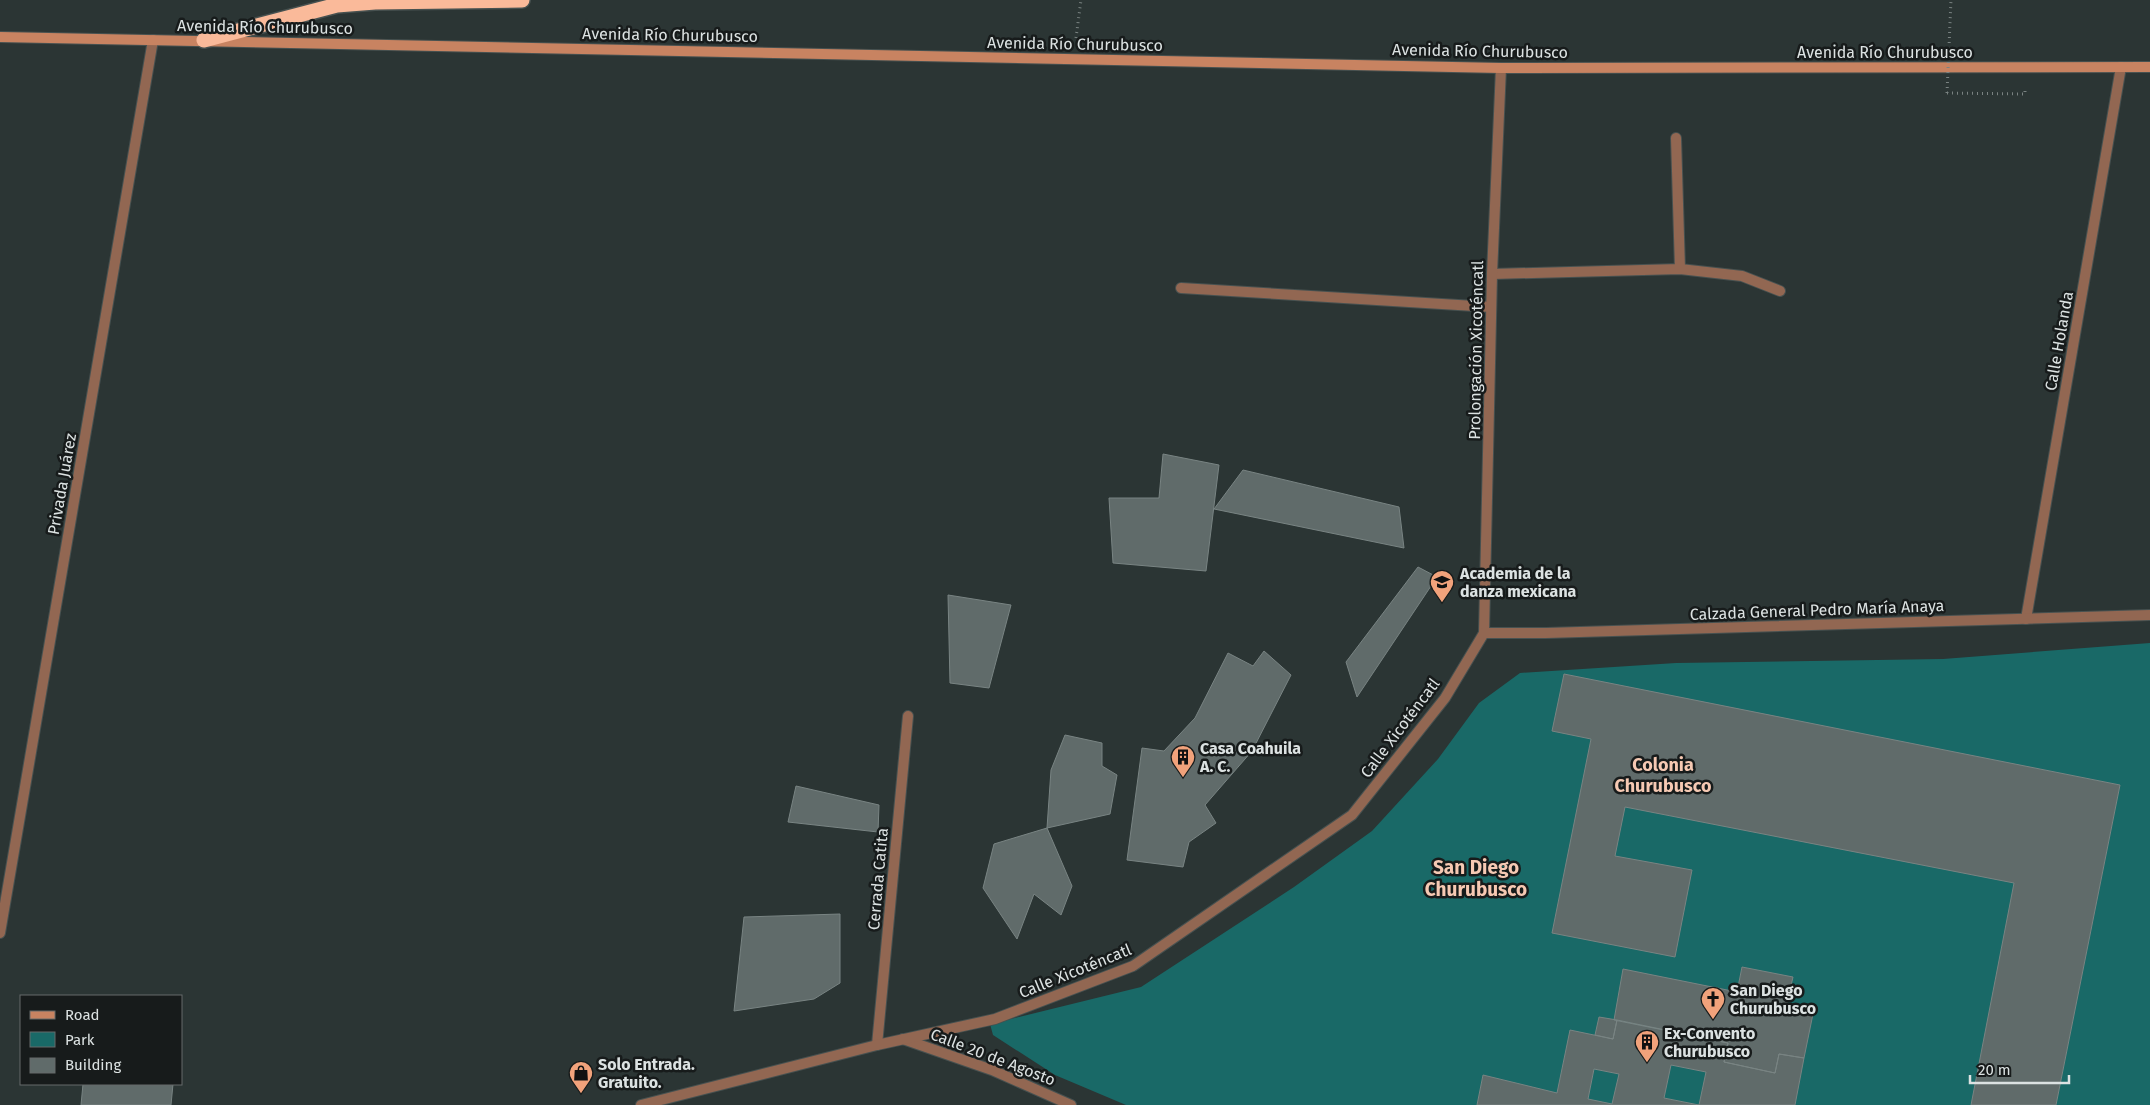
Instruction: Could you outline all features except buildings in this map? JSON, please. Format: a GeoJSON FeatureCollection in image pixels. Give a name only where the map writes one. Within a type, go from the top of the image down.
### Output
{"type":"FeatureCollection","features":[{"type":"Feature","properties":{"kind":"highway"},"geometry":{"type":"LineString","coordinates":[[204,40],[337,5],[375,2],[522,0]]}},
{"type":"Feature","properties":{"kind":"main road","name":"Avenida Río Churubusco"},"geometry":{"type":"LineString","coordinates":[[0,37],[1501,68],[2150,67]]}},
{"type":"Feature","properties":{"kind":"street","name":"Privada Juárez"},"geometry":{"type":"LineString","coordinates":[[0,933],[153,40]]}},
{"type":"Feature","properties":{"kind":"street","name":"Calle Holanda"},"geometry":{"type":"LineString","coordinates":[[2026,619],[2121,67]]}},
{"type":"Feature","properties":{"kind":"street","name":"Prolongación Xicoténcatl"},"geometry":{"type":"LineString","coordinates":[[1484,633],[1491,307],[1501,68]]}},
{"type":"Feature","properties":{"kind":"street"},"geometry":{"type":"LineString","coordinates":[[1676,138],[1680,269]]}},
{"type":"Feature","properties":{"kind":"street"},"geometry":{"type":"LineString","coordinates":[[1492,274],[1680,269],[1742,276],[1780,291]]}},
{"type":"Feature","properties":{"kind":"street"},"geometry":{"type":"LineString","coordinates":[[1181,288],[1491,307]]}},
{"type":"Feature","properties":{"kind":"street","name":"Calzada General Pedro María Anaya"},"geometry":{"type":"LineString","coordinates":[[1484,633],[1546,633],[2150,614]]}},
{"type":"Feature","properties":{"kind":"street","name":"Calle Xicoténcatl"},"geometry":{"type":"LineString","coordinates":[[641,1105],[877,1045],[996,1019],[1133,966],[1352,815],[1445,698],[1484,633]]}},
{"type":"Feature","properties":{"kind":"street","name":"Cerrada Catita"},"geometry":{"type":"LineString","coordinates":[[877,1045],[908,716]]}},
{"type":"Feature","properties":{"kind":"street","name":"Calle 20 de Agosto"},"geometry":{"type":"LineString","coordinates":[[903,1039],[992,1070],[1072,1105]]}},
{"type":"Feature","properties":{"kind":"path"},"geometry":{"type":"LineString","coordinates":[[1075,48],[1081,0]]}},
{"type":"Feature","properties":{"kind":"path"},"geometry":{"type":"LineString","coordinates":[[1951,0],[1947,93],[2025,94]]}},
{"type":"Feature","properties":{"kind":"green space"},"geometry":{"type":"Polygon","coordinates":[[[2150,643],[2150,1105],[1126,1105],[1055,1075],[993,1035],[990,1024],[1141,987],[1294,887],[1372,831],[1438,759],[1479,703],[1520,673],[1676,663],[1943,659],[2150,643]]]}},
{"type":"Feature","properties":{"kind":"place","name":"Academia de la danza mexicana"},"geometry":{"type":"Point","coordinates":[1442,603]}},
{"type":"Feature","properties":{"kind":"place","name":"Casa Coahuila A. C."},"geometry":{"type":"Point","coordinates":[1183,778]}},
{"type":"Feature","properties":{"kind":"place","name":"San Diego Churubusco"},"geometry":{"type":"Point","coordinates":[1713,1020]}},
{"type":"Feature","properties":{"kind":"place","name":"Ex-Convento Churubusco"},"geometry":{"type":"Point","coordinates":[1647,1063]}},
{"type":"Feature","properties":{"kind":"place","name":"Solo Entrada. Gratuito."},"geometry":{"type":"Point","coordinates":[581,1094]}},
{"type":"Feature","properties":{"kind":"district","name":"Colonia Churubusco"},"geometry":{"type":"Point","coordinates":[1663,775]}},
{"type":"Feature","properties":{"kind":"district","name":"San Diego Churubusco"},"geometry":{"type":"Point","coordinates":[1476,878]}}]}
